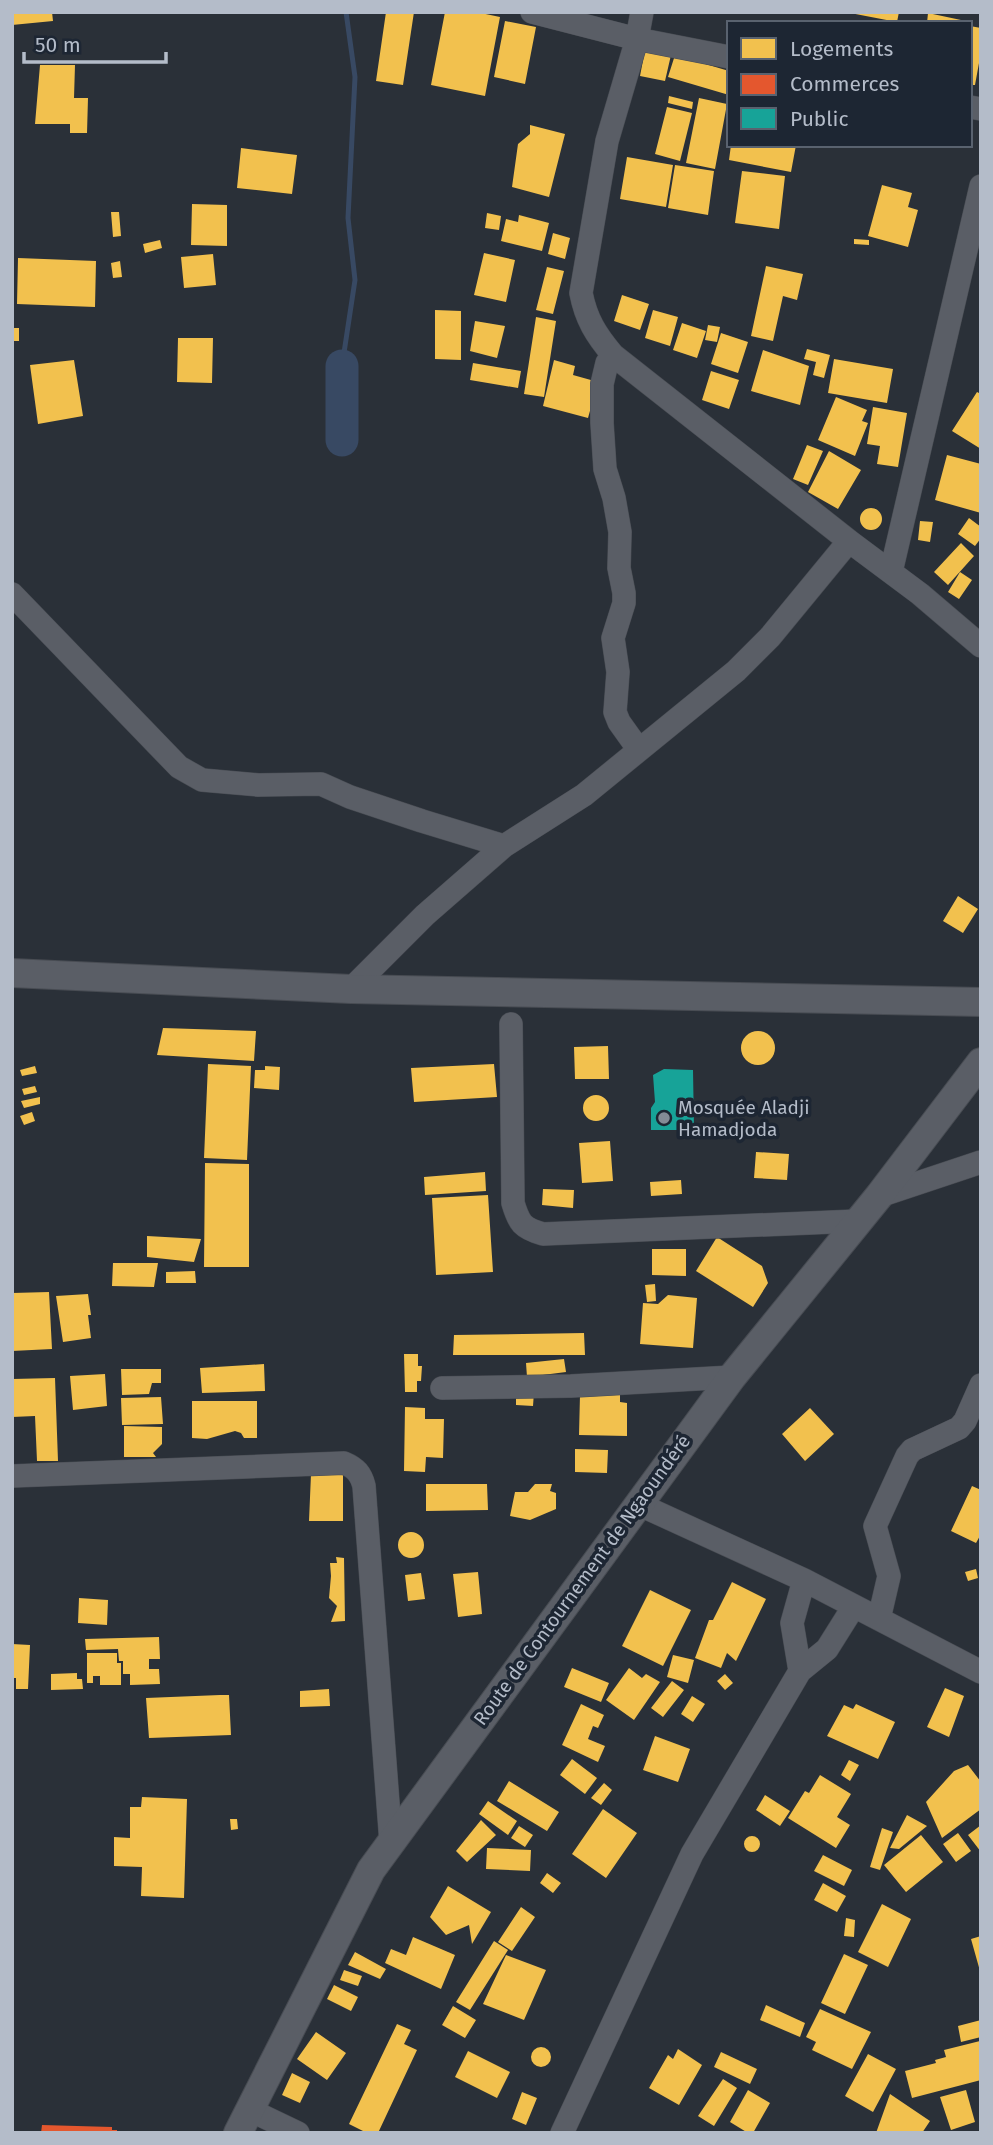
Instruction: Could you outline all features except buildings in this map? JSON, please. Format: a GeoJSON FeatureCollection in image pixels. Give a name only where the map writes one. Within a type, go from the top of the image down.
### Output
{"type":"FeatureCollection","features":[{"type":"Feature","properties":{"kind":"street"},"geometry":{"type":"LineString","coordinates":[[533,12],[727,57]]}},
{"type":"Feature","properties":{"kind":"street"},"geometry":{"type":"LineString","coordinates":[[642,12],[607,141],[581,293],[585,314],[596,334],[613,355],[891,572],[981,646]]}},
{"type":"Feature","properties":{"kind":"street"},"geometry":{"type":"LineString","coordinates":[[891,572],[981,186]]}},
{"type":"Feature","properties":{"kind":"street"},"geometry":{"type":"LineString","coordinates":[[613,355],[607,363],[602,384],[602,423],[605,469],[620,532],[619,568],[624,593],[624,603],[613,638],[618,672],[615,712],[639,750]]}},
{"type":"Feature","properties":{"kind":"street"},"geometry":{"type":"LineString","coordinates":[[351,989],[425,915],[504,845],[583,795],[755,653],[849,541]]}},
{"type":"Feature","properties":{"kind":"street"},"geometry":{"type":"LineString","coordinates":[[12,594],[179,767],[202,780],[258,785],[321,784],[398,813],[504,845]]}},
{"type":"Feature","properties":{"kind":"street"},"geometry":{"type":"LineString","coordinates":[[12,973],[351,989],[981,1002]]}},
{"type":"Feature","properties":{"kind":"street"},"geometry":{"type":"LineString","coordinates":[[511,1024],[513,1203],[518,1221],[529,1230],[543,1234],[857,1221]]}},
{"type":"Feature","properties":{"kind":"street","name":"Route de Contournement de Ngaoundéré"},"geometry":{"type":"LineString","coordinates":[[244,2121],[372,1870],[732,1377],[880,1196],[981,1062]]}},
{"type":"Feature","properties":{"kind":"street"},"geometry":{"type":"LineString","coordinates":[[880,1196],[981,1162]]}},
{"type":"Feature","properties":{"kind":"street"},"geometry":{"type":"LineString","coordinates":[[442,1388],[571,1387],[711,1376],[732,1377]]}},
{"type":"Feature","properties":{"kind":"street"},"geometry":{"type":"LineString","coordinates":[[878,1619],[889,1576],[876,1526],[912,1450],[959,1428],[980,1388]]}},
{"type":"Feature","properties":{"kind":"street"},"geometry":{"type":"LineString","coordinates":[[12,1476],[345,1464],[355,1468],[364,1486],[391,1843]]}},
{"type":"Feature","properties":{"kind":"street"},"geometry":{"type":"LineString","coordinates":[[638,1504],[804,1580],[981,1672]]}},
{"type":"Feature","properties":{"kind":"street"},"geometry":{"type":"LineString","coordinates":[[800,1671],[792,1623],[804,1580]]}},
{"type":"Feature","properties":{"kind":"street"},"geometry":{"type":"LineString","coordinates":[[562,2133],[692,1854],[800,1671],[827,1649],[854,1606]]}},
{"type":"Feature","properties":{"kind":"street"},"geometry":{"type":"LineString","coordinates":[[244,2121],[298,2133]]}},
{"type":"Feature","properties":{"kind":"waterway"},"geometry":{"type":"LineString","coordinates":[[342,366],[355,280],[348,218],[355,77],[346,12]]}},
{"type":"Feature","properties":{"kind":"waterway"},"geometry":{"type":"LineString","coordinates":[[342,366],[342,440]]}},
{"type":"Feature","properties":{"kind":"place","name":"Mosquée Aladji Hamadjoda"},"geometry":{"type":"Point","coordinates":[664,1118]}}]}
